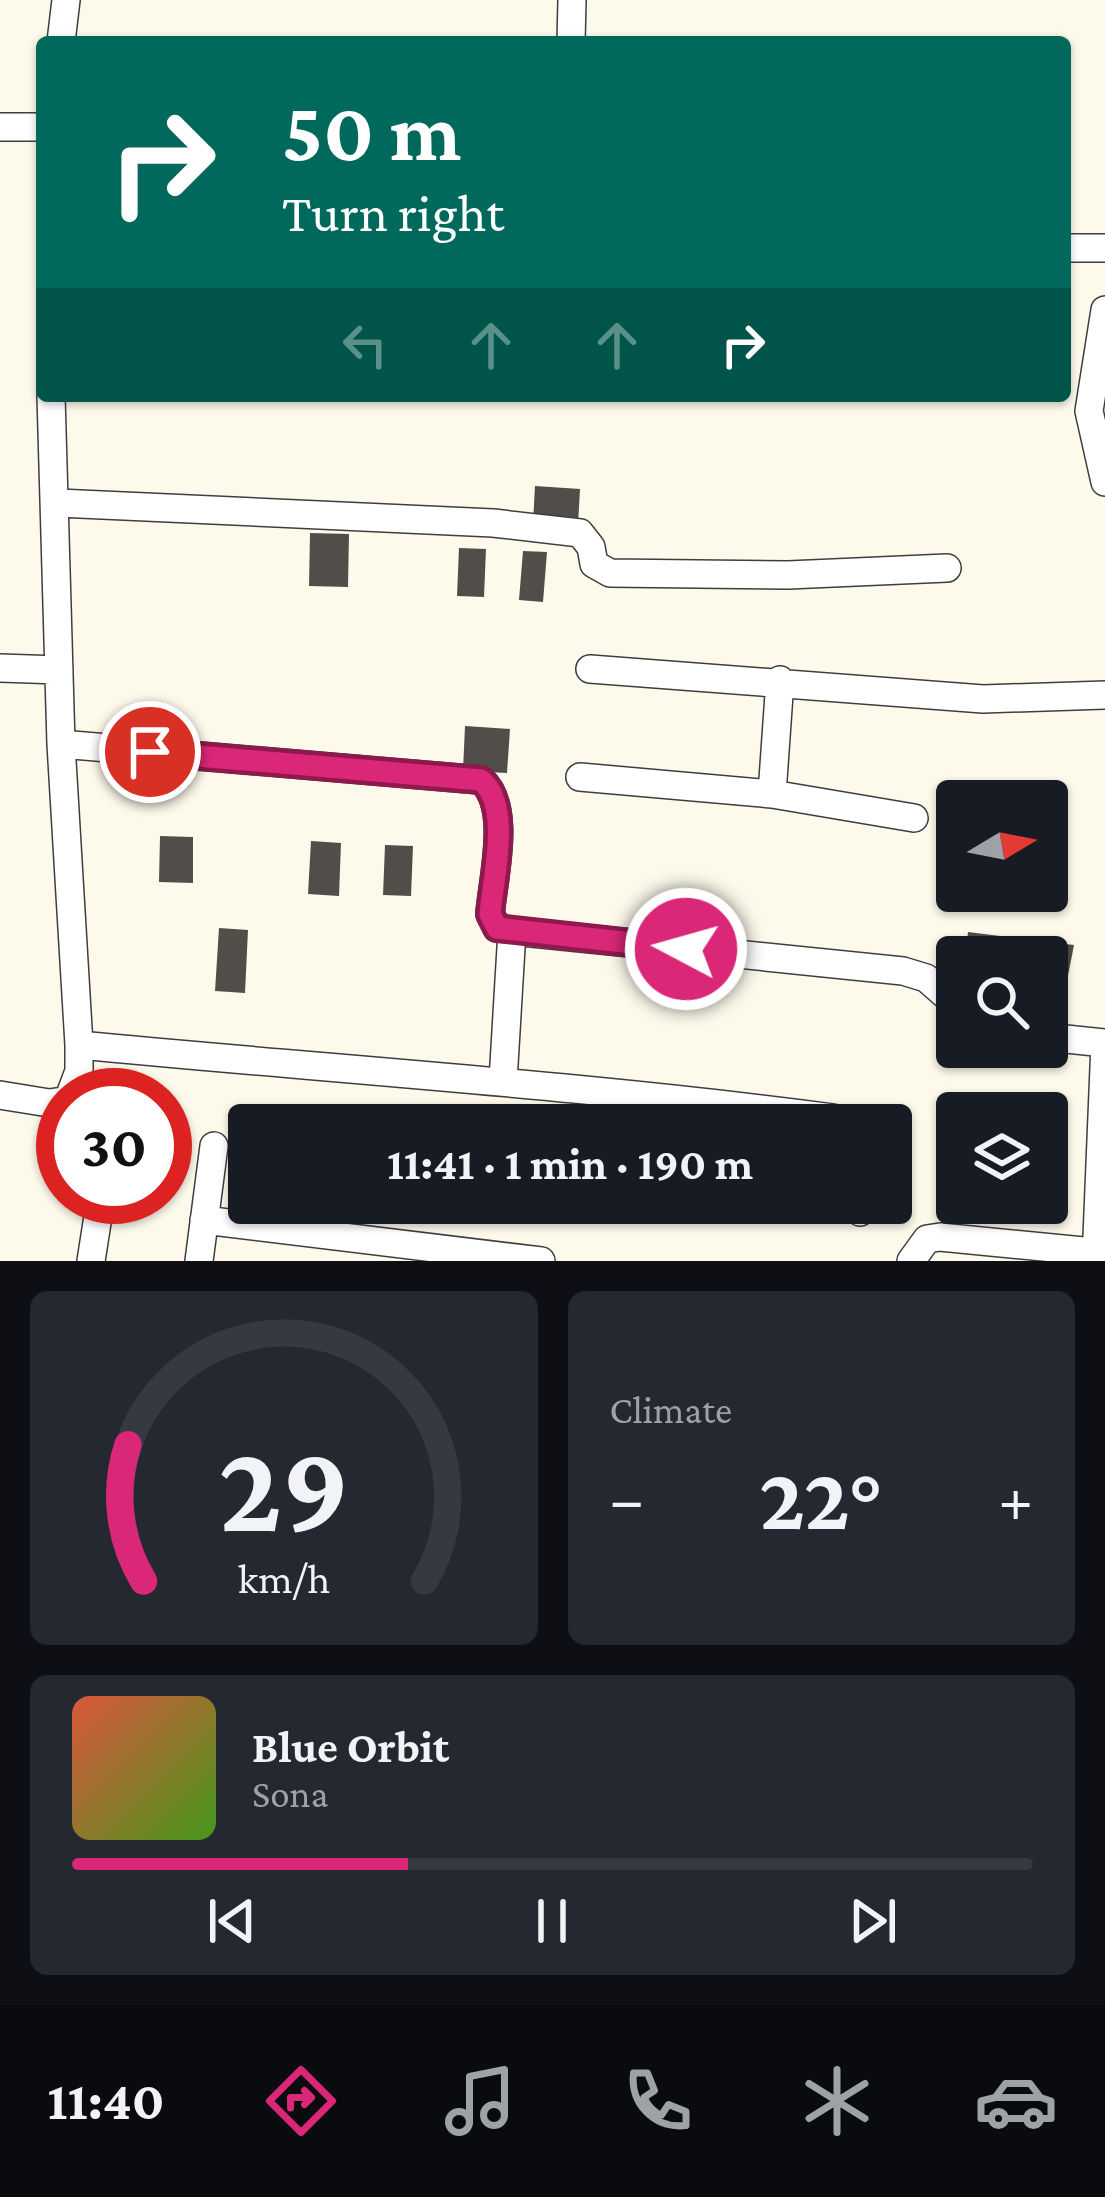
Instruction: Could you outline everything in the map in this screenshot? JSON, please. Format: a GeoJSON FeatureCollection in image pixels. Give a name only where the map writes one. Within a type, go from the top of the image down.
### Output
{"type":"FeatureCollection","features":[{"type":"Feature","properties":{"kind":"street"},"geometry":{"type":"LineString","coordinates":[[62,36],[66,0]]}},
{"type":"Feature","properties":{"kind":"street"},"geometry":{"type":"LineString","coordinates":[[572,0],[572,36]]}},
{"type":"Feature","properties":{"kind":"street"},"geometry":{"type":"LineString","coordinates":[[0,127],[36,127]]}},
{"type":"Feature","properties":{"kind":"street"},"geometry":{"type":"LineString","coordinates":[[1071,248],[1105,248]]}},
{"type":"Feature","properties":{"kind":"street"},"geometry":{"type":"LineString","coordinates":[[1105,310],[1089,411],[1105,482]]}},
{"type":"Feature","properties":{"kind":"street"},"geometry":{"type":"LineString","coordinates":[[51,402],[58,503],[61,744],[79,1068]]}},
{"type":"Feature","properties":{"kind":"street"},"geometry":{"type":"LineString","coordinates":[[58,503],[469,521],[580,533],[591,547],[594,564],[610,573],[788,575],[947,568]]}},
{"type":"Feature","properties":{"kind":"street"},"geometry":{"type":"LineString","coordinates":[[0,668],[59,670]]}},
{"type":"Feature","properties":{"kind":"street"},"geometry":{"type":"LineString","coordinates":[[590,668],[983,699],[1105,695]]}},
{"type":"Feature","properties":{"kind":"street"},"geometry":{"type":"LineString","coordinates":[[772,794],[780,680]]}},
{"type":"Feature","properties":{"kind":"street"},"geometry":{"type":"LineString","coordinates":[[61,744],[481,780],[493,790],[497,814],[490,914],[497,928],[903,971],[936,987]]}},
{"type":"Feature","properties":{"kind":"street"},"geometry":{"type":"LineString","coordinates":[[580,777],[772,794],[914,818]]}},
{"type":"Feature","properties":{"kind":"street"},"geometry":{"type":"LineString","coordinates":[[503,1081],[512,931]]}},
{"type":"Feature","properties":{"kind":"street"},"geometry":{"type":"LineString","coordinates":[[911,1261],[927,1238],[940,1237],[1099,1255],[1105,1043],[1068,1039]]}},
{"type":"Feature","properties":{"kind":"street"},"geometry":{"type":"LineString","coordinates":[[79,1045],[715,1104]]}},
{"type":"Feature","properties":{"kind":"street"},"geometry":{"type":"LineString","coordinates":[[0,1095],[36,1101]]}},
{"type":"Feature","properties":{"kind":"street"},"geometry":{"type":"LineString","coordinates":[[199,1261],[214,1146]]}},
{"type":"Feature","properties":{"kind":"street"},"geometry":{"type":"LineString","coordinates":[[205,1220],[410,1254],[541,1261]]}},
{"type":"Feature","properties":{"kind":"street"},"geometry":{"type":"LineString","coordinates":[[91,1261],[97,1224]]}},
{"type":"Feature","properties":{"kind":"building"},"geometry":{"type":"Polygon","coordinates":[[[535,486],[580,489],[578,525],[533,523],[535,486]]]}},
{"type":"Feature","properties":{"kind":"building"},"geometry":{"type":"Polygon","coordinates":[[[310,533],[349,534],[348,587],[309,586],[310,533]]]}},
{"type":"Feature","properties":{"kind":"building"},"geometry":{"type":"Polygon","coordinates":[[[459,548],[486,549],[484,597],[457,596],[459,548]]]}},
{"type":"Feature","properties":{"kind":"building"},"geometry":{"type":"Polygon","coordinates":[[[523,551],[547,552],[543,602],[519,600],[523,551]]]}},
{"type":"Feature","properties":{"kind":"building"},"geometry":{"type":"Polygon","coordinates":[[[465,726],[510,729],[507,773],[463,771],[465,726]]]}},
{"type":"Feature","properties":{"kind":"building"},"geometry":{"type":"Polygon","coordinates":[[[160,836],[193,837],[193,883],[159,882],[160,836]]]}},
{"type":"Feature","properties":{"kind":"building"},"geometry":{"type":"Polygon","coordinates":[[[311,841],[341,843],[339,896],[308,894],[311,841]]]}},
{"type":"Feature","properties":{"kind":"building"},"geometry":{"type":"Polygon","coordinates":[[[385,845],[413,846],[411,896],[383,895],[385,845]]]}},
{"type":"Feature","properties":{"kind":"building"},"geometry":{"type":"Polygon","coordinates":[[[219,928],[248,930],[245,993],[215,991],[219,928]]]}},
{"type":"Feature","properties":{"kind":"building"},"geometry":{"type":"Polygon","coordinates":[[[1068,944],[1074,945],[1068,976],[1068,944]]]}},
{"type":"Feature","properties":{"kind":"route"},"geometry":{"type":"LineString","coordinates":[[150,752],[481,780],[493,790],[497,814],[490,914],[497,928],[686,949]]}}]}
